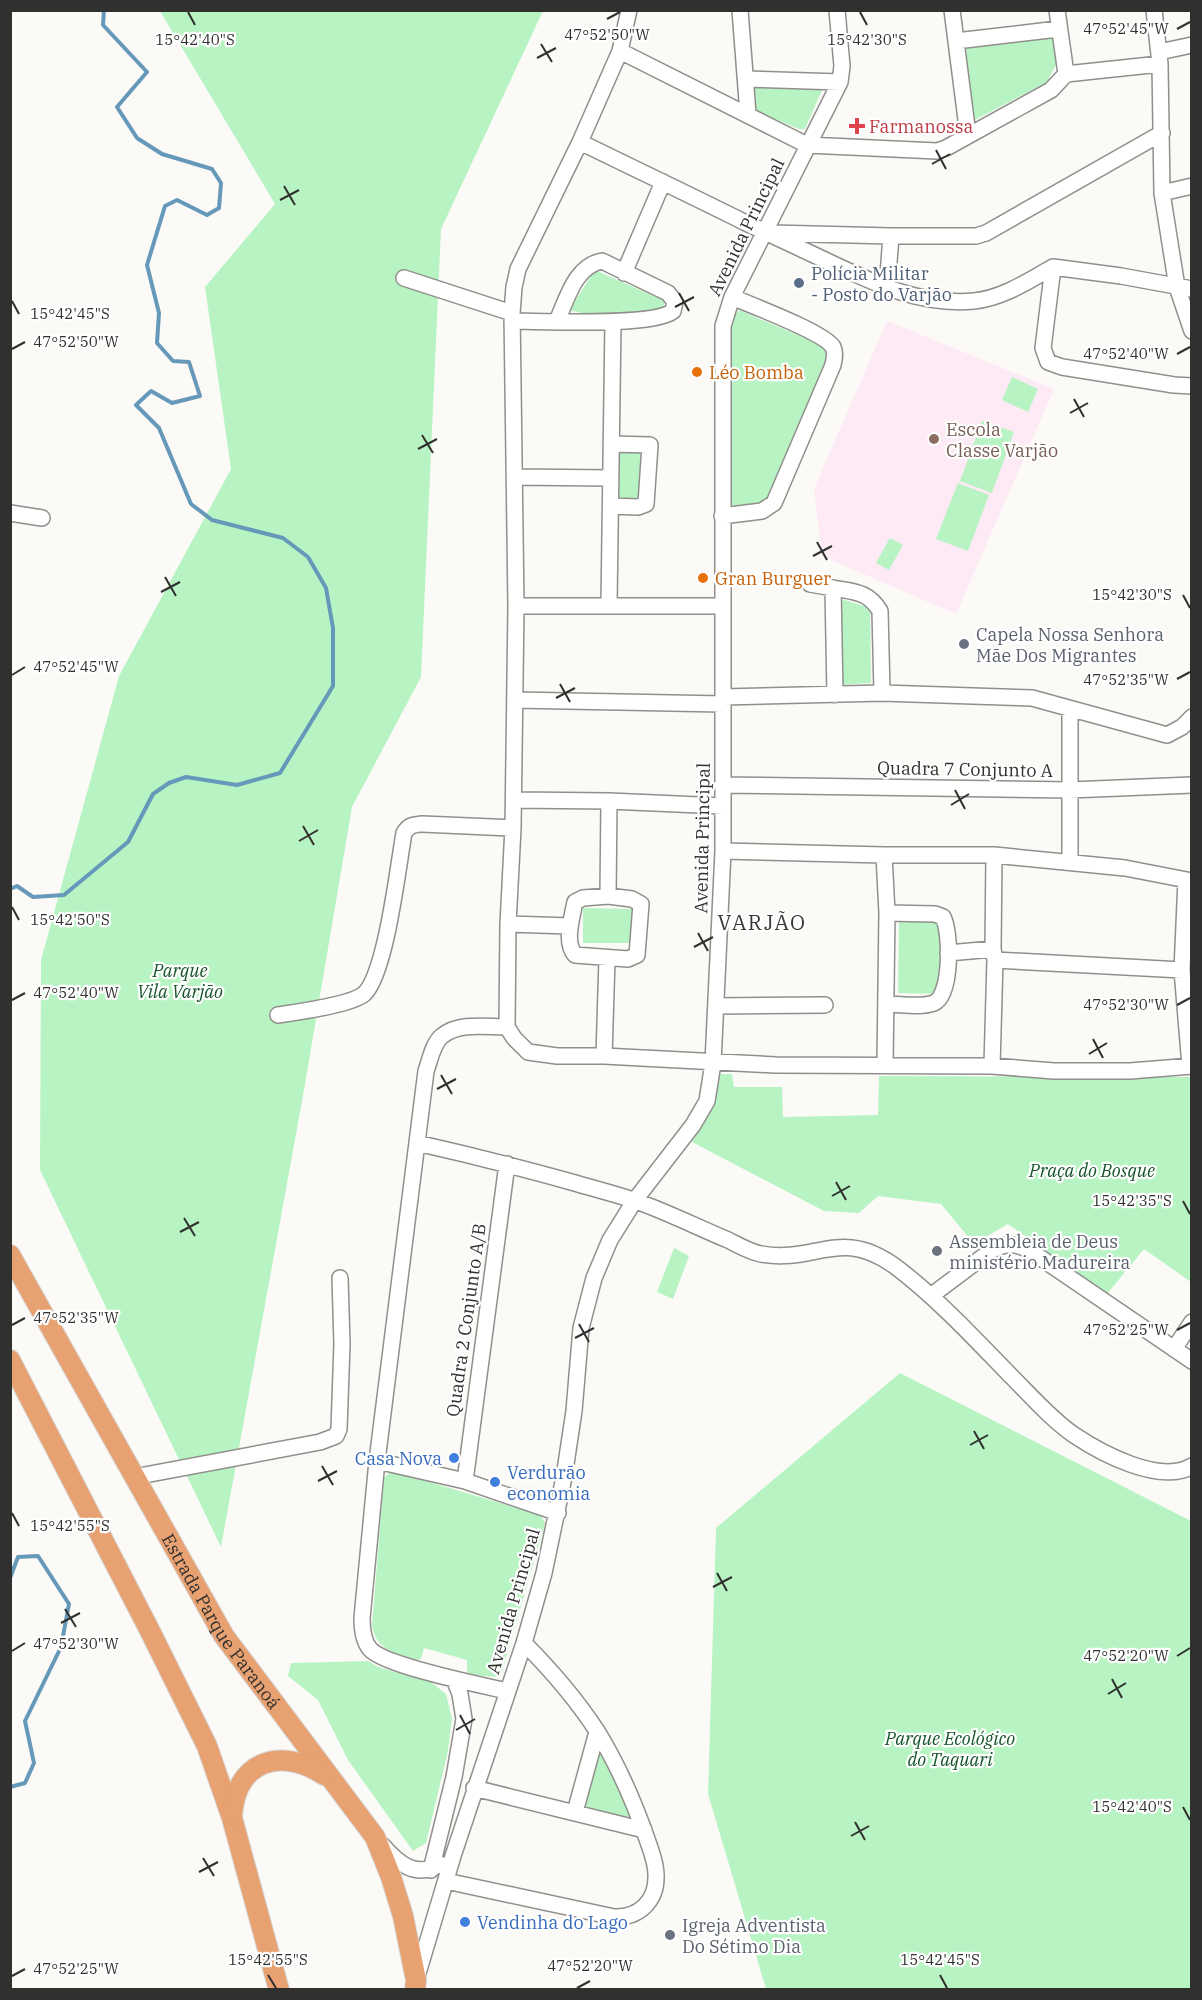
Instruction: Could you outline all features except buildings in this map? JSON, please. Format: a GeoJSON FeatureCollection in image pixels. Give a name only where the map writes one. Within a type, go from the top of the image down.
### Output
{"type":"FeatureCollection","features":[{"type":"Feature","properties":{"kind":"main road","name":"Estrada Parque Paranoá"},"geometry":{"type":"LineString","coordinates":[[10,1255],[224,1636],[375,1837],[403,1916],[416,1985]]}},
{"type":"Feature","properties":{"kind":"main road"},"geometry":{"type":"LineString","coordinates":[[10,1360],[207,1746],[232,1818],[279,1989]]}},
{"type":"Feature","properties":{"kind":"main road"},"geometry":{"type":"LineString","coordinates":[[232,1818],[236,1791],[254,1769],[268,1762],[277,1760],[298,1762],[311,1767],[333,1782]]}},
{"type":"Feature","properties":{"kind":"street"},"geometry":{"type":"LineString","coordinates":[[629,10],[620,51],[580,142],[518,269],[514,287],[512,320],[516,606],[514,800],[508,924],[507,1027],[528,1052],[557,1056],[604,1056],[776,1065],[992,1066],[1107,1072],[1191,1066],[1182,970],[1189,881],[1125,868],[994,855],[723,851]]}},
{"type":"Feature","properties":{"kind":"street"},"geometry":{"type":"LineString","coordinates":[[740,10],[748,114]]}},
{"type":"Feature","properties":{"kind":"street","name":"Avenida Principal"},"geometry":{"type":"LineString","coordinates":[[416,1985],[474,1788],[524,1643],[544,1573],[558,1513],[574,1411],[581,1328],[602,1257],[635,1200],[700,1114],[707,1101],[713,1063],[717,1006],[723,851],[721,606],[723,326],[732,297],[807,145],[831,104],[840,82],[842,66],[837,10]]}},
{"type":"Feature","properties":{"kind":"street"},"geometry":{"type":"LineString","coordinates":[[952,10],[968,135]]}},
{"type":"Feature","properties":{"kind":"street"},"geometry":{"type":"LineString","coordinates":[[1057,10],[1066,74]]}},
{"type":"Feature","properties":{"kind":"street"},"geometry":{"type":"LineString","coordinates":[[1154,10],[1160,58],[1162,193],[1184,288],[1191,331]]}},
{"type":"Feature","properties":{"kind":"street"},"geometry":{"type":"LineString","coordinates":[[956,41],[1058,28]]}},
{"type":"Feature","properties":{"kind":"street"},"geometry":{"type":"LineString","coordinates":[[620,51],[807,145],[937,151],[1051,90],[1066,74],[1160,58],[1191,45]]}},
{"type":"Feature","properties":{"kind":"street"},"geometry":{"type":"LineString","coordinates":[[746,79],[840,82]]}},
{"type":"Feature","properties":{"kind":"street"},"geometry":{"type":"LineString","coordinates":[[766,232],[966,238],[986,233],[1162,133]]}},
{"type":"Feature","properties":{"kind":"street"},"geometry":{"type":"LineString","coordinates":[[580,142],[766,232],[904,294],[931,299],[973,301],[989,299],[1012,291],[1053,267],[1121,276],[1184,288]]}},
{"type":"Feature","properties":{"kind":"street"},"geometry":{"type":"LineString","coordinates":[[624,273],[663,182]]}},
{"type":"Feature","properties":{"kind":"street"},"geometry":{"type":"LineString","coordinates":[[1162,193],[1191,186]]}},
{"type":"Feature","properties":{"kind":"street"},"geometry":{"type":"LineString","coordinates":[[887,288],[891,237]]}},
{"type":"Feature","properties":{"kind":"street"},"geometry":{"type":"LineString","coordinates":[[404,278],[512,320],[557,321],[613,322],[662,317],[673,311],[675,302],[668,294],[602,261],[594,262],[583,269],[557,321]]}},
{"type":"Feature","properties":{"kind":"street"},"geometry":{"type":"LineString","coordinates":[[1053,267],[1042,348],[1048,362],[1062,367],[1191,386]]}},
{"type":"Feature","properties":{"kind":"street"},"geometry":{"type":"LineString","coordinates":[[722,516],[762,511],[774,503],[833,365],[835,354],[833,347],[816,335],[732,297]]}},
{"type":"Feature","properties":{"kind":"street"},"geometry":{"type":"LineString","coordinates":[[609,604],[613,322]]}},
{"type":"Feature","properties":{"kind":"street"},"geometry":{"type":"LineString","coordinates":[[611,444],[650,445],[646,504],[638,507],[611,506]]}},
{"type":"Feature","properties":{"kind":"street"},"geometry":{"type":"LineString","coordinates":[[514,477],[610,478]]}},
{"type":"Feature","properties":{"kind":"street"},"geometry":{"type":"LineString","coordinates":[[10,513],[42,518]]}},
{"type":"Feature","properties":{"kind":"street"},"geometry":{"type":"LineString","coordinates":[[810,584],[865,594],[875,602],[880,611],[882,693]]}},
{"type":"Feature","properties":{"kind":"street"},"geometry":{"type":"LineString","coordinates":[[832,588],[835,695]]}},
{"type":"Feature","properties":{"kind":"street"},"geometry":{"type":"LineString","coordinates":[[516,606],[609,604],[721,606]]}},
{"type":"Feature","properties":{"kind":"street"},"geometry":{"type":"LineString","coordinates":[[515,700],[723,701],[882,693],[1032,698],[1167,735],[1182,727],[1191,717]]}},
{"type":"Feature","properties":{"kind":"street","name":"Quadra 7 Conjunto A"},"geometry":{"type":"LineString","coordinates":[[722,785],[1070,790],[1070,709]]}},
{"type":"Feature","properties":{"kind":"street"},"geometry":{"type":"LineString","coordinates":[[1070,862],[1070,790],[1191,785]]}},
{"type":"Feature","properties":{"kind":"street"},"geometry":{"type":"LineString","coordinates":[[514,800],[722,806]]}},
{"type":"Feature","properties":{"kind":"street"},"geometry":{"type":"LineString","coordinates":[[608,896],[609,801]]}},
{"type":"Feature","properties":{"kind":"street"},"geometry":{"type":"LineString","coordinates":[[278,1015],[346,1002],[364,994],[376,972],[384,943],[404,833],[407,828],[411,825],[422,824],[513,828]]}},
{"type":"Feature","properties":{"kind":"street"},"geometry":{"type":"LineString","coordinates":[[884,855],[887,912],[885,1064]]}},
{"type":"Feature","properties":{"kind":"street"},"geometry":{"type":"LineString","coordinates":[[992,1066],[994,855]]}},
{"type":"Feature","properties":{"kind":"street"},"geometry":{"type":"LineString","coordinates":[[608,896],[641,904],[637,955],[628,959],[575,955],[570,948],[570,926],[575,902],[579,899],[608,896]]}},
{"type":"Feature","properties":{"kind":"street"},"geometry":{"type":"LineString","coordinates":[[886,1004],[917,1005],[934,1003],[939,999],[945,989],[948,952],[946,922],[943,917],[935,914],[887,912]]}},
{"type":"Feature","properties":{"kind":"street"},"geometry":{"type":"LineString","coordinates":[[508,924],[570,926]]}},
{"type":"Feature","properties":{"kind":"street"},"geometry":{"type":"LineString","coordinates":[[948,952],[1182,970]]}},
{"type":"Feature","properties":{"kind":"street"},"geometry":{"type":"LineString","coordinates":[[604,1056],[607,959]]}},
{"type":"Feature","properties":{"kind":"street"},"geometry":{"type":"LineString","coordinates":[[717,1006],[825,1005]]}},
{"type":"Feature","properties":{"kind":"street"},"geometry":{"type":"LineString","coordinates":[[507,1027],[460,1027],[441,1037],[426,1071],[377,1461],[362,1629],[370,1649],[384,1658],[453,1679],[507,1691]]}},
{"type":"Feature","properties":{"kind":"street"},"geometry":{"type":"LineString","coordinates":[[417,1143],[507,1164],[635,1200],[759,1253],[791,1254],[846,1246],[873,1252],[932,1295],[1037,1402],[1072,1434],[1102,1451],[1141,1468],[1167,1471],[1191,1466]]}},
{"type":"Feature","properties":{"kind":"street","name":"Quadra 2 Conjunto A/B"},"geometry":{"type":"LineString","coordinates":[[465,1481],[507,1164]]}},
{"type":"Feature","properties":{"kind":"street"},"geometry":{"type":"LineString","coordinates":[[932,1295],[992,1250],[1017,1244],[1191,1361]]}},
{"type":"Feature","properties":{"kind":"street"},"geometry":{"type":"LineString","coordinates":[[134,1477],[320,1442],[336,1436],[339,1429],[342,1344],[340,1278]]}},
{"type":"Feature","properties":{"kind":"street"},"geometry":{"type":"LineString","coordinates":[[1174,1348],[1191,1322]]}},
{"type":"Feature","properties":{"kind":"street"},"geometry":{"type":"LineString","coordinates":[[377,1461],[465,1481],[558,1513]]}},
{"type":"Feature","properties":{"kind":"street"},"geometry":{"type":"LineString","coordinates":[[446,1881],[614,1917],[624,1917],[646,1906],[651,1900],[656,1883],[655,1864],[644,1830],[619,1770],[597,1732],[563,1685],[524,1643]]}},
{"type":"Feature","properties":{"kind":"street"},"geometry":{"type":"LineString","coordinates":[[431,1870],[454,1777],[464,1719],[460,1695],[453,1679]]}},
{"type":"Feature","properties":{"kind":"street"},"geometry":{"type":"LineString","coordinates":[[575,1812],[597,1732]]}},
{"type":"Feature","properties":{"kind":"street"},"geometry":{"type":"LineString","coordinates":[[474,1788],[644,1830]]}},
{"type":"Feature","properties":{"kind":"street"},"geometry":{"type":"LineString","coordinates":[[375,1837],[396,1861],[416,1870],[431,1870],[453,1857]]}},
{"type":"Feature","properties":{"kind":"shaded area","name":"Escola Classe Varjão"},"geometry":{"type":"Polygon","coordinates":[[[887,321],[1054,389],[956,614],[822,556],[814,489],[887,321]]]}},
{"type":"Feature","properties":{"kind":"green space","name":"Parque Vila Varjão"},"geometry":{"type":"Polygon","coordinates":[[[160,11],[543,11],[441,229],[421,677],[352,807],[304,1090],[221,1547],[40,1170],[41,960],[119,676],[231,469],[205,287],[275,204],[160,11]]]}},
{"type":"Feature","properties":{"kind":"green space"},"geometry":{"type":"Polygon","coordinates":[[[1052,36],[1058,61],[1047,82],[973,121],[966,46],[1052,36]]]}},
{"type":"Feature","properties":{"kind":"green space"},"geometry":{"type":"Polygon","coordinates":[[[817,83],[823,88],[805,129],[799,129],[756,111],[755,87],[817,83]]]}},
{"type":"Feature","properties":{"kind":"green space"},"geometry":{"type":"Polygon","coordinates":[[[595,270],[665,301],[660,315],[590,315],[569,310],[595,270]]]}},
{"type":"Feature","properties":{"kind":"green space"},"geometry":{"type":"Polygon","coordinates":[[[739,310],[830,349],[768,501],[756,505],[731,505],[729,333],[732,320],[739,310]]]}},
{"type":"Feature","properties":{"kind":"green space"},"geometry":{"type":"Polygon","coordinates":[[[1012,377],[1038,389],[1028,412],[1002,400],[1012,377]]]}},
{"type":"Feature","properties":{"kind":"green space"},"geometry":{"type":"Polygon","coordinates":[[[982,421],[1014,432],[992,493],[960,481],[982,421]]]}},
{"type":"Feature","properties":{"kind":"green space"},"geometry":{"type":"Polygon","coordinates":[[[619,451],[645,451],[645,501],[619,501],[619,451]]]}},
{"type":"Feature","properties":{"kind":"green space"},"geometry":{"type":"Polygon","coordinates":[[[958,483],[989,495],[968,551],[936,539],[958,483]]]}},
{"type":"Feature","properties":{"kind":"green space"},"geometry":{"type":"Polygon","coordinates":[[[890,538],[903,545],[889,570],[876,563],[890,538]]]}},
{"type":"Feature","properties":{"kind":"green space"},"geometry":{"type":"Polygon","coordinates":[[[838,598],[870,608],[871,683],[840,685],[838,598]]]}},
{"type":"Feature","properties":{"kind":"green space"},"geometry":{"type":"Polygon","coordinates":[[[583,908],[635,909],[634,943],[583,943],[583,908]]]}},
{"type":"Feature","properties":{"kind":"green space"},"geometry":{"type":"Polygon","coordinates":[[[899,919],[941,919],[940,994],[898,993],[899,919]]]}},
{"type":"Feature","properties":{"kind":"green space","name":"Praça do Bosque"},"geometry":{"type":"Polygon","coordinates":[[[718,1074],[732,1074],[734,1087],[782,1087],[783,1117],[878,1115],[879,1076],[1191,1077],[1191,1282],[1144,1249],[1107,1294],[1008,1224],[974,1244],[941,1204],[878,1196],[859,1213],[824,1211],[692,1142],[713,1108],[718,1074]]]}},
{"type":"Feature","properties":{"kind":"green space"},"geometry":{"type":"Polygon","coordinates":[[[674,1248],[689,1256],[673,1299],[657,1292],[674,1248]]]}},
{"type":"Feature","properties":{"kind":"green space","name":"Parque Ecológico do Taquari"},"geometry":{"type":"Polygon","coordinates":[[[900,1373],[1191,1521],[1191,1989],[766,1989],[708,1794],[716,1528],[900,1373]]]}},
{"type":"Feature","properties":{"kind":"green space"},"geometry":{"type":"Polygon","coordinates":[[[390,1472],[540,1515],[545,1523],[502,1672],[497,1677],[470,1675],[467,1672],[467,1660],[424,1648],[421,1659],[415,1661],[387,1649],[377,1640],[372,1625],[384,1478],[390,1472]]]}},
{"type":"Feature","properties":{"kind":"green space"},"geometry":{"type":"Polygon","coordinates":[[[368,1661],[378,1667],[431,1682],[446,1694],[452,1719],[448,1751],[426,1843],[413,1851],[348,1760],[318,1700],[288,1676],[291,1663],[368,1661]]]}},
{"type":"Feature","properties":{"kind":"green space"},"geometry":{"type":"Polygon","coordinates":[[[598,1742],[635,1819],[581,1806],[598,1742]]]}},
{"type":"Feature","properties":{"kind":"waterway"},"geometry":{"type":"LineString","coordinates":[[10,889],[17,886],[33,897],[64,895],[128,842],[153,794],[169,783],[186,777],[237,785],[280,773],[333,686],[333,628],[326,588],[308,557],[283,538],[212,520],[191,504],[159,428],[136,405],[151,391],[172,403],[200,396],[189,362],[173,361],[157,343],[159,313],[147,265],[165,206],[177,200],[207,215],[219,208],[221,183],[212,169],[162,154],[137,138],[117,107],[147,72],[103,25],[104,10]]}},
{"type":"Feature","properties":{"kind":"waterway"},"geometry":{"type":"LineString","coordinates":[[10,1578],[18,1557],[38,1556],[69,1604],[61,1647],[25,1721],[34,1763],[25,1783],[10,1787]]}},
{"type":"Feature","properties":{"kind":"place","name":"Farmanossa"},"geometry":{"type":"Point","coordinates":[857,126]}},
{"type":"Feature","properties":{"kind":"place","name":"Polícia Militar - Posto do Varjão"},"geometry":{"type":"Point","coordinates":[799,283]}},
{"type":"Feature","properties":{"kind":"place","name":"Léo Bomba"},"geometry":{"type":"Point","coordinates":[697,372]}},
{"type":"Feature","properties":{"kind":"place","name":"Escola Classe Varjão"},"geometry":{"type":"Point","coordinates":[934,439]}},
{"type":"Feature","properties":{"kind":"place","name":"Gran Burguer"},"geometry":{"type":"Point","coordinates":[703,578]}},
{"type":"Feature","properties":{"kind":"place","name":"Capela Nossa Senhora Mãe Dos Migrantes"},"geometry":{"type":"Point","coordinates":[964,644]}},
{"type":"Feature","properties":{"kind":"place","name":"Assembleia de Deus ministério Madureira"},"geometry":{"type":"Point","coordinates":[937,1251]}},
{"type":"Feature","properties":{"kind":"place","name":"Casa Nova"},"geometry":{"type":"Point","coordinates":[454,1458]}},
{"type":"Feature","properties":{"kind":"place","name":"Verdurão economia"},"geometry":{"type":"Point","coordinates":[495,1482]}},
{"type":"Feature","properties":{"kind":"place","name":"Vendinha do Lago"},"geometry":{"type":"Point","coordinates":[465,1922]}},
{"type":"Feature","properties":{"kind":"place","name":"Igreja Adventista Do Sétimo Dia"},"geometry":{"type":"Point","coordinates":[670,1935]}},
{"type":"Feature","properties":{"kind":"district","name":"VARJÃO"},"geometry":{"type":"Point","coordinates":[762,922]}}]}
